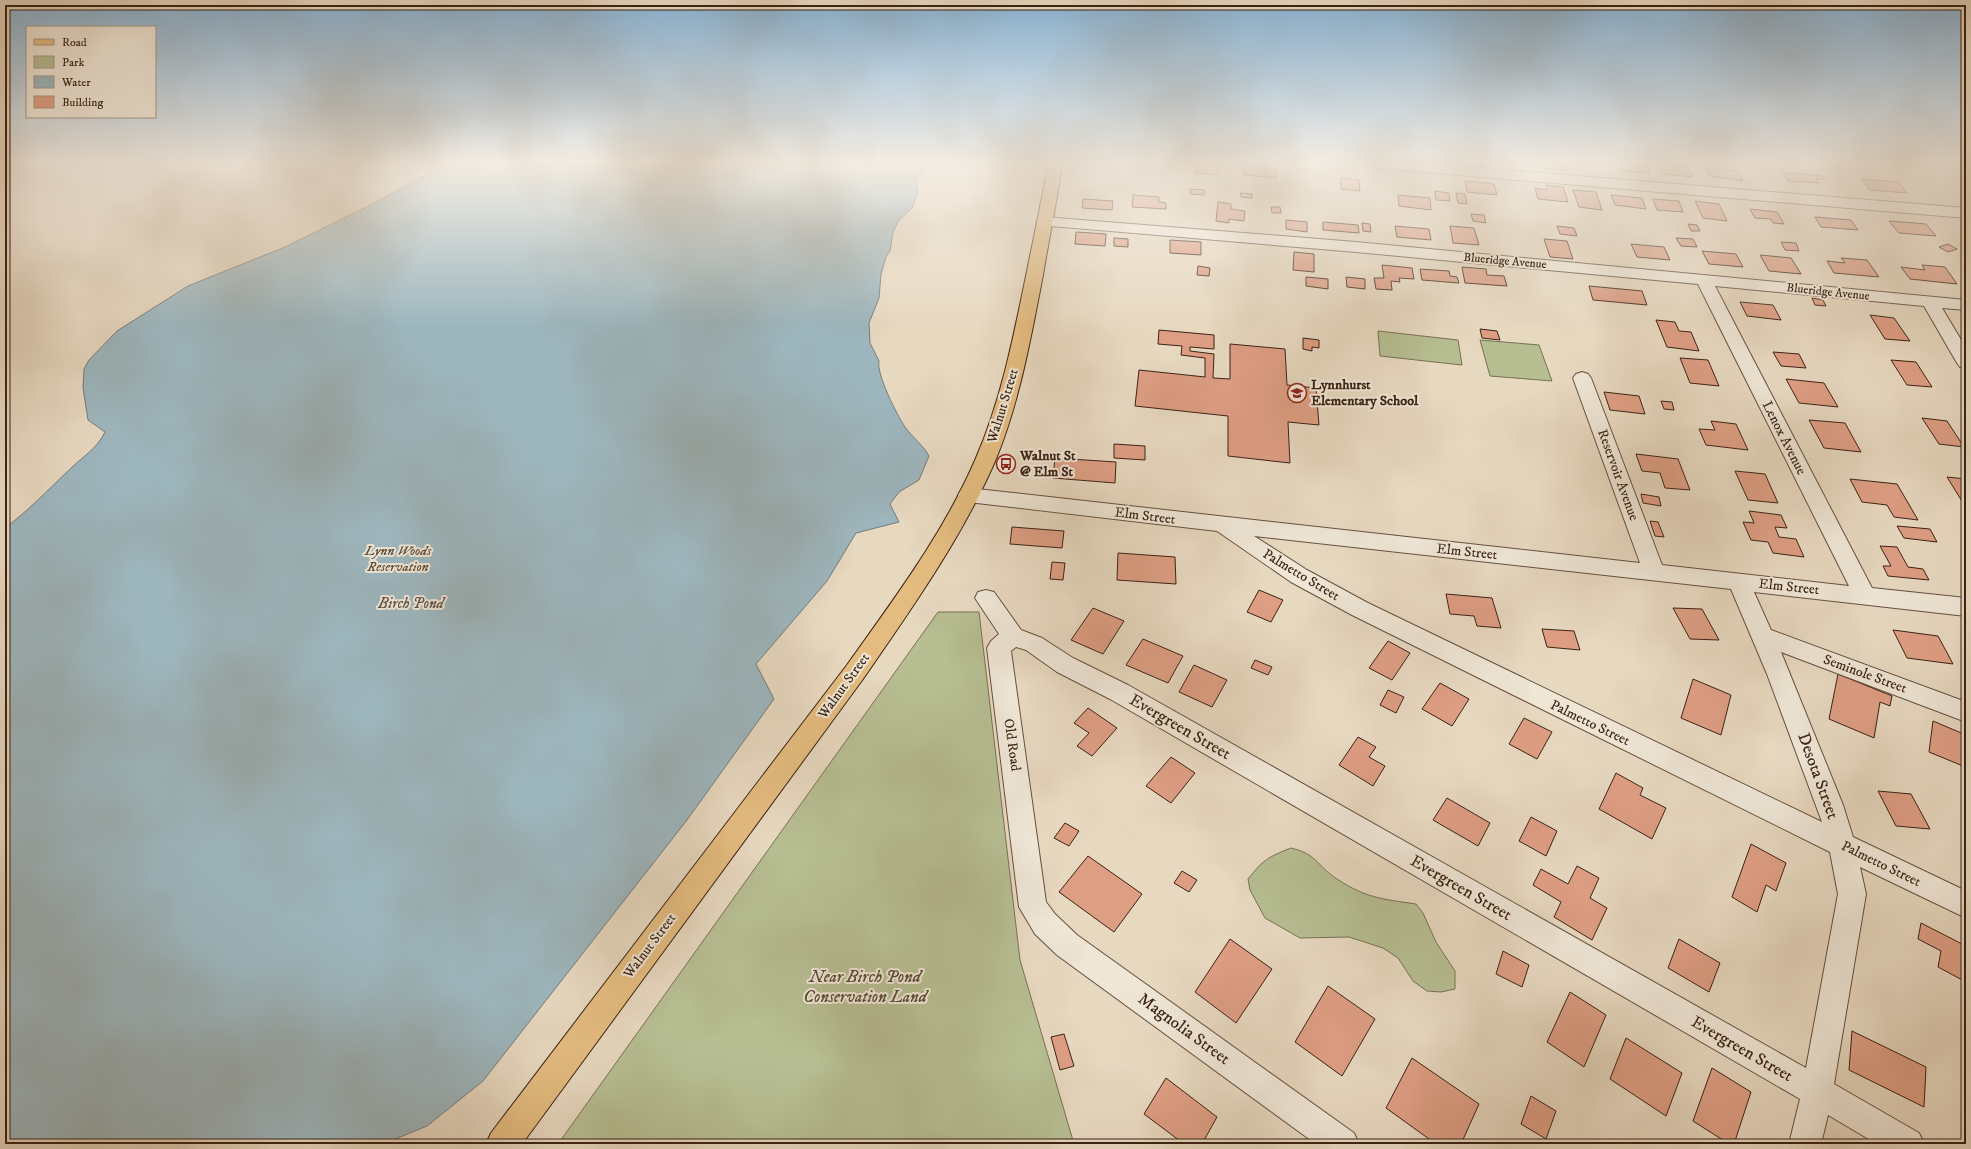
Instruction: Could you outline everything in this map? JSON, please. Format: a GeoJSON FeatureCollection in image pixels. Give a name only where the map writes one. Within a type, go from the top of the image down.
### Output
{"type":"FeatureCollection","features":[{"type":"Feature","properties":{"kind":"main road","name":"Walnut Street"},"geometry":{"type":"LineString","coordinates":[[502,1144],[885,630],[931,562],[968,495],[986,458],[1009,387],[1025,328],[1045,218]]}},
{"type":"Feature","properties":{"kind":"street","name":"Blueridge Avenue"},"geometry":{"type":"LineString","coordinates":[[1044,222],[1350,247],[1966,305]]}},
{"type":"Feature","properties":{"kind":"street","name":"Lenox Avenue"},"geometry":{"type":"LineString","coordinates":[[1704,280],[1865,596]]}},
{"type":"Feature","properties":{"kind":"street"},"geometry":{"type":"LineString","coordinates":[[1930,302],[1966,363]]}},
{"type":"Feature","properties":{"kind":"street","name":"Reservoir Avenue"},"geometry":{"type":"LineString","coordinates":[[1582,378],[1654,572]]}},
{"type":"Feature","properties":{"kind":"street","name":"Elm Street"},"geometry":{"type":"LineString","coordinates":[[968,495],[1221,525],[1966,607]]}},
{"type":"Feature","properties":{"kind":"street","name":"Palmetto Street"},"geometry":{"type":"LineString","coordinates":[[1221,525],[1299,576],[1360,609],[1607,731],[1966,905]]}},
{"type":"Feature","properties":{"kind":"street","name":"Desota Street"},"geometry":{"type":"LineString","coordinates":[[1740,582],[1813,759],[1842,844],[1852,894],[1817,1092],[1805,1144]]}},
{"type":"Feature","properties":{"kind":"street"},"geometry":{"type":"LineString","coordinates":[[986,598],[1013,636]]}},
{"type":"Feature","properties":{"kind":"street","name":"Old Road"},"geometry":{"type":"LineString","coordinates":[[1013,636],[999,648],[1033,907]]}},
{"type":"Feature","properties":{"kind":"street","name":"Evergreen Street"},"geometry":{"type":"LineString","coordinates":[[1013,636],[1034,644],[1065,665],[1133,700],[1908,1144]]}},
{"type":"Feature","properties":{"kind":"street","name":"Seminole Street"},"geometry":{"type":"LineString","coordinates":[[1763,636],[1966,712]]}},
{"type":"Feature","properties":{"kind":"street","name":"Magnolia Street"},"geometry":{"type":"LineString","coordinates":[[1033,907],[1045,924],[1067,945],[1343,1144]]}},
{"type":"Feature","properties":{"kind":"green space"},"geometry":{"type":"Polygon","coordinates":[[[1378,331],[1458,340],[1462,365],[1380,356],[1378,331]]]}},
{"type":"Feature","properties":{"kind":"green space"},"geometry":{"type":"Polygon","coordinates":[[[1480,340],[1539,345],[1552,381],[1490,376],[1480,340]]]}},
{"type":"Feature","properties":{"kind":"green space","name":"Near Birch Pond Conservation Land"},"geometry":{"type":"Polygon","coordinates":[[[938,612],[979,612],[1020,960],[1074,1144],[558,1144],[938,612]]]}},
{"type":"Feature","properties":{"kind":"green space"},"geometry":{"type":"Polygon","coordinates":[[[1291,848],[1312,857],[1330,874],[1357,890],[1375,897],[1416,904],[1423,913],[1436,942],[1455,971],[1455,989],[1441,992],[1427,991],[1413,981],[1398,958],[1383,948],[1349,937],[1300,938],[1265,918],[1250,890],[1248,879],[1266,860],[1291,848]]]}},
{"type":"Feature","properties":{"kind":"water","name":"Birch Pond"},"geometry":{"type":"Polygon","coordinates":[[[345,218],[902,218],[893,232],[890,251],[886,257],[881,274],[879,298],[869,323],[870,343],[879,361],[879,367],[884,384],[897,413],[905,427],[924,448],[929,456],[919,480],[899,492],[890,504],[899,522],[856,533],[827,581],[756,664],[774,699],[687,820],[483,1081],[427,1126],[383,1144],[5,1144],[5,528],[22,515],[94,448],[102,438],[105,432],[88,420],[83,388],[84,369],[89,360],[117,331],[188,286],[285,247],[345,218]]]}},
{"type":"Feature","properties":{"kind":"building"},"geometry":{"type":"Polygon","coordinates":[[[1216,218],[1244,218],[1244,221],[1229,219],[1229,223],[1216,221],[1216,218]]]}},
{"type":"Feature","properties":{"kind":"building"},"geometry":{"type":"Polygon","coordinates":[[[1472,218],[1485,218],[1486,223],[1473,221],[1472,218]]]}},
{"type":"Feature","properties":{"kind":"building"},"geometry":{"type":"Polygon","coordinates":[[[1703,218],[1725,218],[1727,221],[1703,218]]]}},
{"type":"Feature","properties":{"kind":"building"},"geometry":{"type":"Polygon","coordinates":[[[1755,218],[1780,218],[1784,224],[1773,223],[1771,219],[1755,218]]]}},
{"type":"Feature","properties":{"kind":"building"},"geometry":{"type":"Polygon","coordinates":[[[1815,218],[1851,220],[1858,230],[1821,227],[1815,218]]]}},
{"type":"Feature","properties":{"kind":"building"},"geometry":{"type":"Polygon","coordinates":[[[1286,220],[1307,222],[1307,232],[1286,229],[1286,220]]]}},
{"type":"Feature","properties":{"kind":"building"},"geometry":{"type":"Polygon","coordinates":[[[1889,221],[1926,224],[1936,236],[1899,233],[1889,221]]]}},
{"type":"Feature","properties":{"kind":"building"},"geometry":{"type":"Polygon","coordinates":[[[1323,222],[1358,225],[1359,233],[1323,230],[1323,222]]]}},
{"type":"Feature","properties":{"kind":"building"},"geometry":{"type":"Polygon","coordinates":[[[1362,223],[1370,224],[1371,232],[1363,231],[1362,223]]]}},
{"type":"Feature","properties":{"kind":"building"},"geometry":{"type":"Polygon","coordinates":[[[1688,224],[1697,225],[1700,231],[1691,231],[1688,224]]]}},
{"type":"Feature","properties":{"kind":"building"},"geometry":{"type":"Polygon","coordinates":[[[1395,226],[1429,229],[1431,240],[1397,237],[1395,226]]]}},
{"type":"Feature","properties":{"kind":"building"},"geometry":{"type":"Polygon","coordinates":[[[1450,226],[1474,228],[1479,245],[1453,243],[1450,226]]]}},
{"type":"Feature","properties":{"kind":"building"},"geometry":{"type":"Polygon","coordinates":[[[1557,226],[1574,228],[1577,236],[1560,234],[1557,226]]]}},
{"type":"Feature","properties":{"kind":"building"},"geometry":{"type":"Polygon","coordinates":[[[1076,232],[1106,234],[1105,246],[1075,244],[1076,232]]]}},
{"type":"Feature","properties":{"kind":"building"},"geometry":{"type":"Polygon","coordinates":[[[1114,238],[1128,239],[1128,247],[1114,246],[1114,238]]]}},
{"type":"Feature","properties":{"kind":"building"},"geometry":{"type":"Polygon","coordinates":[[[1676,238],[1693,239],[1697,247],[1681,246],[1676,238]]]}},
{"type":"Feature","properties":{"kind":"building"},"geometry":{"type":"Polygon","coordinates":[[[1544,239],[1567,241],[1573,259],[1550,257],[1544,239]]]}},
{"type":"Feature","properties":{"kind":"building"},"geometry":{"type":"Polygon","coordinates":[[[1170,240],[1201,242],[1201,255],[1170,253],[1170,240]]]}},
{"type":"Feature","properties":{"kind":"building"},"geometry":{"type":"Polygon","coordinates":[[[1781,242],[1796,243],[1799,251],[1785,250],[1781,242]]]}},
{"type":"Feature","properties":{"kind":"building"},"geometry":{"type":"Polygon","coordinates":[[[1631,244],[1664,247],[1670,260],[1637,257],[1631,244]]]}},
{"type":"Feature","properties":{"kind":"building"},"geometry":{"type":"Polygon","coordinates":[[[1948,244],[1957,249],[1948,252],[1939,247],[1948,244]]]}},
{"type":"Feature","properties":{"kind":"building"},"geometry":{"type":"Polygon","coordinates":[[[1702,251],[1736,254],[1743,267],[1709,264],[1702,251]]]}},
{"type":"Feature","properties":{"kind":"building"},"geometry":{"type":"Polygon","coordinates":[[[1294,252],[1314,254],[1314,272],[1293,270],[1294,252]]]}},
{"type":"Feature","properties":{"kind":"building"},"geometry":{"type":"Polygon","coordinates":[[[1760,255],[1791,258],[1801,274],[1769,271],[1760,255]]]}},
{"type":"Feature","properties":{"kind":"building"},"geometry":{"type":"Polygon","coordinates":[[[1841,258],[1867,260],[1879,277],[1834,273],[1827,261],[1845,263],[1841,258]]]}},
{"type":"Feature","properties":{"kind":"building"},"geometry":{"type":"Polygon","coordinates":[[[1382,265],[1412,268],[1414,279],[1399,278],[1400,282],[1391,281],[1392,290],[1376,289],[1374,278],[1384,278],[1382,265]]]}},
{"type":"Feature","properties":{"kind":"building"},"geometry":{"type":"Polygon","coordinates":[[[1922,265],[1945,267],[1957,284],[1910,279],[1901,267],[1925,270],[1922,265]]]}},
{"type":"Feature","properties":{"kind":"building"},"geometry":{"type":"Polygon","coordinates":[[[1198,266],[1210,268],[1209,276],[1197,275],[1198,266]]]}},
{"type":"Feature","properties":{"kind":"building"},"geometry":{"type":"Polygon","coordinates":[[[1462,267],[1486,269],[1487,275],[1504,276],[1507,286],[1465,283],[1462,267]]]}},
{"type":"Feature","properties":{"kind":"building"},"geometry":{"type":"Polygon","coordinates":[[[1420,269],[1449,271],[1450,276],[1457,277],[1459,283],[1422,280],[1420,269]]]}},
{"type":"Feature","properties":{"kind":"building"},"geometry":{"type":"Polygon","coordinates":[[[1306,277],[1328,279],[1328,289],[1306,286],[1306,277]]]}},
{"type":"Feature","properties":{"kind":"building"},"geometry":{"type":"Polygon","coordinates":[[[1346,277],[1365,279],[1365,289],[1347,287],[1346,277]]]}},
{"type":"Feature","properties":{"kind":"building"},"geometry":{"type":"Polygon","coordinates":[[[1589,286],[1642,291],[1647,305],[1593,300],[1589,286]]]}},
{"type":"Feature","properties":{"kind":"building"},"geometry":{"type":"Polygon","coordinates":[[[1812,298],[1823,300],[1826,306],[1815,305],[1812,298]]]}},
{"type":"Feature","properties":{"kind":"building"},"geometry":{"type":"Polygon","coordinates":[[[1740,302],[1773,305],[1781,320],[1747,316],[1740,302]]]}},
{"type":"Feature","properties":{"kind":"building"},"geometry":{"type":"Polygon","coordinates":[[[1870,315],[1894,318],[1910,341],[1885,339],[1870,315]]]}},
{"type":"Feature","properties":{"kind":"building"},"geometry":{"type":"Polygon","coordinates":[[[1656,320],[1675,322],[1679,331],[1691,332],[1699,351],[1667,347],[1656,320]]]}},
{"type":"Feature","properties":{"kind":"building"},"geometry":{"type":"Polygon","coordinates":[[[1480,329],[1497,331],[1500,340],[1482,338],[1480,329]]]}},
{"type":"Feature","properties":{"kind":"building"},"geometry":{"type":"Polygon","coordinates":[[[1159,330],[1214,335],[1214,349],[1190,347],[1190,351],[1214,354],[1213,378],[1230,379],[1230,344],[1285,349],[1287,385],[1316,388],[1319,425],[1288,422],[1290,463],[1228,456],[1228,416],[1135,406],[1139,370],[1205,377],[1205,358],[1181,355],[1182,346],[1158,344],[1159,330]]]}},
{"type":"Feature","properties":{"kind":"building"},"geometry":{"type":"Polygon","coordinates":[[[1303,338],[1319,340],[1319,348],[1312,347],[1312,351],[1303,349],[1303,338]]]}},
{"type":"Feature","properties":{"kind":"building"},"geometry":{"type":"Polygon","coordinates":[[[1773,352],[1799,354],[1806,368],[1781,366],[1773,352]]]}},
{"type":"Feature","properties":{"kind":"building"},"geometry":{"type":"Polygon","coordinates":[[[1680,358],[1708,360],[1719,386],[1690,383],[1680,358]]]}},
{"type":"Feature","properties":{"kind":"building"},"geometry":{"type":"Polygon","coordinates":[[[1891,360],[1916,362],[1932,387],[1907,385],[1891,360]]]}},
{"type":"Feature","properties":{"kind":"building"},"geometry":{"type":"Polygon","coordinates":[[[1786,379],[1824,383],[1838,407],[1799,403],[1786,379]]]}},
{"type":"Feature","properties":{"kind":"building"},"geometry":{"type":"Polygon","coordinates":[[[1604,392],[1639,396],[1645,414],[1610,410],[1604,392]]]}},
{"type":"Feature","properties":{"kind":"building"},"geometry":{"type":"Polygon","coordinates":[[[1661,401],[1672,402],[1674,410],[1664,409],[1661,401]]]}},
{"type":"Feature","properties":{"kind":"building"},"geometry":{"type":"Polygon","coordinates":[[[1922,418],[1947,421],[1964,447],[1939,444],[1922,418]]]}},
{"type":"Feature","properties":{"kind":"building"},"geometry":{"type":"Polygon","coordinates":[[[1809,420],[1845,423],[1861,452],[1824,448],[1809,420]]]}},
{"type":"Feature","properties":{"kind":"building"},"geometry":{"type":"Polygon","coordinates":[[[1711,421],[1736,424],[1748,450],[1706,445],[1699,429],[1715,430],[1711,421]]]}},
{"type":"Feature","properties":{"kind":"building"},"geometry":{"type":"Polygon","coordinates":[[[1114,444],[1145,446],[1145,460],[1114,458],[1114,444]]]}},
{"type":"Feature","properties":{"kind":"building"},"geometry":{"type":"Polygon","coordinates":[[[1636,454],[1678,459],[1690,490],[1665,488],[1660,473],[1642,471],[1636,454]]]}},
{"type":"Feature","properties":{"kind":"building"},"geometry":{"type":"Polygon","coordinates":[[[1055,458],[1116,462],[1115,483],[1053,478],[1055,458]]]}},
{"type":"Feature","properties":{"kind":"building"},"geometry":{"type":"Polygon","coordinates":[[[1735,471],[1765,474],[1778,503],[1748,500],[1735,471]]]}},
{"type":"Feature","properties":{"kind":"building"},"geometry":{"type":"Polygon","coordinates":[[[1947,477],[1966,479],[1966,506],[1965,506],[1947,477]]]}},
{"type":"Feature","properties":{"kind":"building"},"geometry":{"type":"Polygon","coordinates":[[[1850,479],[1897,484],[1918,520],[1894,517],[1887,505],[1862,502],[1850,479]]]}},
{"type":"Feature","properties":{"kind":"building"},"geometry":{"type":"Polygon","coordinates":[[[1641,494],[1659,497],[1661,506],[1643,503],[1641,494]]]}},
{"type":"Feature","properties":{"kind":"building"},"geometry":{"type":"Polygon","coordinates":[[[1749,511],[1781,515],[1787,528],[1775,527],[1779,537],[1796,539],[1804,557],[1773,553],[1768,542],[1751,540],[1743,522],[1754,523],[1749,511]]]}},
{"type":"Feature","properties":{"kind":"building"},"geometry":{"type":"Polygon","coordinates":[[[1650,521],[1658,522],[1664,537],[1655,536],[1650,521]]]}},
{"type":"Feature","properties":{"kind":"building"},"geometry":{"type":"Polygon","coordinates":[[[1897,526],[1930,529],[1937,542],[1904,538],[1897,526]]]}},
{"type":"Feature","properties":{"kind":"building"},"geometry":{"type":"Polygon","coordinates":[[[1012,527],[1064,531],[1062,548],[1010,544],[1012,527]]]}},
{"type":"Feature","properties":{"kind":"building"},"geometry":{"type":"Polygon","coordinates":[[[1880,546],[1897,547],[1908,567],[1923,569],[1929,580],[1888,576],[1883,566],[1891,566],[1880,546]]]}},
{"type":"Feature","properties":{"kind":"building"},"geometry":{"type":"Polygon","coordinates":[[[1118,553],[1175,557],[1176,584],[1117,580],[1118,553]]]}},
{"type":"Feature","properties":{"kind":"building"},"geometry":{"type":"Polygon","coordinates":[[[1052,562],[1065,563],[1063,580],[1050,579],[1052,562]]]}},
{"type":"Feature","properties":{"kind":"building"},"geometry":{"type":"Polygon","coordinates":[[[1259,590],[1283,600],[1271,622],[1247,612],[1259,590]]]}},
{"type":"Feature","properties":{"kind":"building"},"geometry":{"type":"Polygon","coordinates":[[[1446,594],[1492,598],[1501,628],[1477,626],[1474,616],[1450,614],[1446,594]]]}},
{"type":"Feature","properties":{"kind":"building"},"geometry":{"type":"Polygon","coordinates":[[[1093,608],[1124,621],[1103,654],[1071,640],[1093,608]]]}},
{"type":"Feature","properties":{"kind":"building"},"geometry":{"type":"Polygon","coordinates":[[[1673,608],[1702,609],[1719,640],[1690,639],[1673,608]]]}},
{"type":"Feature","properties":{"kind":"building"},"geometry":{"type":"Polygon","coordinates":[[[1542,629],[1574,631],[1580,650],[1547,647],[1542,629]]]}},
{"type":"Feature","properties":{"kind":"building"},"geometry":{"type":"Polygon","coordinates":[[[1893,630],[1938,636],[1953,664],[1907,658],[1893,630]]]}},
{"type":"Feature","properties":{"kind":"building"},"geometry":{"type":"Polygon","coordinates":[[[1143,639],[1183,656],[1168,683],[1126,665],[1143,639]]]}},
{"type":"Feature","properties":{"kind":"building"},"geometry":{"type":"Polygon","coordinates":[[[1388,641],[1410,653],[1392,680],[1369,668],[1388,641]]]}},
{"type":"Feature","properties":{"kind":"building"},"geometry":{"type":"Polygon","coordinates":[[[1255,660],[1272,667],[1268,675],[1251,668],[1255,660]]]}},
{"type":"Feature","properties":{"kind":"building"},"geometry":{"type":"Polygon","coordinates":[[[1194,665],[1227,680],[1212,707],[1179,692],[1194,665]]]}},
{"type":"Feature","properties":{"kind":"building"},"geometry":{"type":"Polygon","coordinates":[[[1838,674],[1892,696],[1890,706],[1880,702],[1874,738],[1829,719],[1838,674]]]}},
{"type":"Feature","properties":{"kind":"building"},"geometry":{"type":"Polygon","coordinates":[[[1693,679],[1731,695],[1721,735],[1681,718],[1693,679]]]}},
{"type":"Feature","properties":{"kind":"building"},"geometry":{"type":"Polygon","coordinates":[[[1440,683],[1469,699],[1452,726],[1422,709],[1440,683]]]}},
{"type":"Feature","properties":{"kind":"building"},"geometry":{"type":"Polygon","coordinates":[[[1388,690],[1404,697],[1396,713],[1380,705],[1388,690]]]}},
{"type":"Feature","properties":{"kind":"building"},"geometry":{"type":"Polygon","coordinates":[[[1088,708],[1117,728],[1092,756],[1077,746],[1089,733],[1074,723],[1088,708]]]}},
{"type":"Feature","properties":{"kind":"building"},"geometry":{"type":"Polygon","coordinates":[[[1524,718],[1552,732],[1537,759],[1509,744],[1524,718]]]}},
{"type":"Feature","properties":{"kind":"building"},"geometry":{"type":"Polygon","coordinates":[[[1933,721],[1966,735],[1963,766],[1929,752],[1933,721]]]}},
{"type":"Feature","properties":{"kind":"building"},"geometry":{"type":"Polygon","coordinates":[[[1358,737],[1376,747],[1369,757],[1385,766],[1373,786],[1339,765],[1358,737]]]}},
{"type":"Feature","properties":{"kind":"building"},"geometry":{"type":"Polygon","coordinates":[[[1171,757],[1195,773],[1171,803],[1146,786],[1171,757]]]}},
{"type":"Feature","properties":{"kind":"building"},"geometry":{"type":"Polygon","coordinates":[[[1616,773],[1643,788],[1640,795],[1666,808],[1652,839],[1599,809],[1616,773]]]}},
{"type":"Feature","properties":{"kind":"building"},"geometry":{"type":"Polygon","coordinates":[[[1878,791],[1911,794],[1930,829],[1896,826],[1878,791]]]}},
{"type":"Feature","properties":{"kind":"building"},"geometry":{"type":"Polygon","coordinates":[[[1447,798],[1490,823],[1478,846],[1433,820],[1447,798]]]}},
{"type":"Feature","properties":{"kind":"building"},"geometry":{"type":"Polygon","coordinates":[[[1531,817],[1557,831],[1546,856],[1519,841],[1531,817]]]}},
{"type":"Feature","properties":{"kind":"building"},"geometry":{"type":"Polygon","coordinates":[[[1065,823],[1079,831],[1069,846],[1054,838],[1065,823]]]}},
{"type":"Feature","properties":{"kind":"building"},"geometry":{"type":"Polygon","coordinates":[[[1751,844],[1786,863],[1776,891],[1766,885],[1757,912],[1732,897],[1751,844]]]}},
{"type":"Feature","properties":{"kind":"building"},"geometry":{"type":"Polygon","coordinates":[[[1088,856],[1142,894],[1114,932],[1059,892],[1088,856]]]}},
{"type":"Feature","properties":{"kind":"building"},"geometry":{"type":"Polygon","coordinates":[[[1577,866],[1599,878],[1590,898],[1607,908],[1592,940],[1554,917],[1561,902],[1533,885],[1541,869],[1568,884],[1577,866]]]}},
{"type":"Feature","properties":{"kind":"building"},"geometry":{"type":"Polygon","coordinates":[[[1182,871],[1197,880],[1189,892],[1174,883],[1182,871]]]}},
{"type":"Feature","properties":{"kind":"building"},"geometry":{"type":"Polygon","coordinates":[[[1921,923],[1966,946],[1966,982],[1938,967],[1941,951],[1918,939],[1921,923]]]}},
{"type":"Feature","properties":{"kind":"building"},"geometry":{"type":"Polygon","coordinates":[[[1230,939],[1272,969],[1236,1023],[1195,992],[1230,939]]]}},
{"type":"Feature","properties":{"kind":"building"},"geometry":{"type":"Polygon","coordinates":[[[1679,939],[1720,963],[1709,992],[1668,968],[1679,939]]]}},
{"type":"Feature","properties":{"kind":"building"},"geometry":{"type":"Polygon","coordinates":[[[1503,951],[1529,965],[1522,987],[1496,974],[1503,951]]]}},
{"type":"Feature","properties":{"kind":"building"},"geometry":{"type":"Polygon","coordinates":[[[1328,986],[1375,1019],[1342,1076],[1295,1042],[1328,986]]]}},
{"type":"Feature","properties":{"kind":"building"},"geometry":{"type":"Polygon","coordinates":[[[1570,992],[1606,1015],[1584,1067],[1547,1042],[1570,992]]]}},
{"type":"Feature","properties":{"kind":"building"},"geometry":{"type":"Polygon","coordinates":[[[1852,1031],[1926,1067],[1924,1107],[1849,1070],[1852,1031]]]}},
{"type":"Feature","properties":{"kind":"building"},"geometry":{"type":"Polygon","coordinates":[[[1064,1034],[1074,1066],[1060,1070],[1051,1037],[1064,1034]]]}},
{"type":"Feature","properties":{"kind":"building"},"geometry":{"type":"Polygon","coordinates":[[[1626,1038],[1682,1073],[1666,1116],[1610,1079],[1626,1038]]]}},
{"type":"Feature","properties":{"kind":"building"},"geometry":{"type":"Polygon","coordinates":[[[1412,1058],[1479,1104],[1461,1144],[1436,1144],[1386,1108],[1412,1058]]]}},
{"type":"Feature","properties":{"kind":"building"},"geometry":{"type":"Polygon","coordinates":[[[1712,1068],[1751,1092],[1734,1144],[1729,1144],[1693,1121],[1712,1068]]]}},
{"type":"Feature","properties":{"kind":"building"},"geometry":{"type":"Polygon","coordinates":[[[1166,1078],[1217,1117],[1202,1144],[1184,1144],[1144,1114],[1166,1078]]]}},
{"type":"Feature","properties":{"kind":"building"},"geometry":{"type":"Polygon","coordinates":[[[1531,1096],[1556,1111],[1546,1139],[1521,1124],[1531,1096]]]}},
{"type":"Feature","properties":{"kind":"place","name":"Lynnhurst Elementary School"},"geometry":{"type":"Point","coordinates":[1297,393]}},
{"type":"Feature","properties":{"kind":"place","name":"Walnut St @ Elm St"},"geometry":{"type":"Point","coordinates":[1006,464]}},
{"type":"Feature","properties":{"kind":"park label","name":"Lynn Woods Reservation"},"geometry":{"type":"Point","coordinates":[398,560]}}]}
